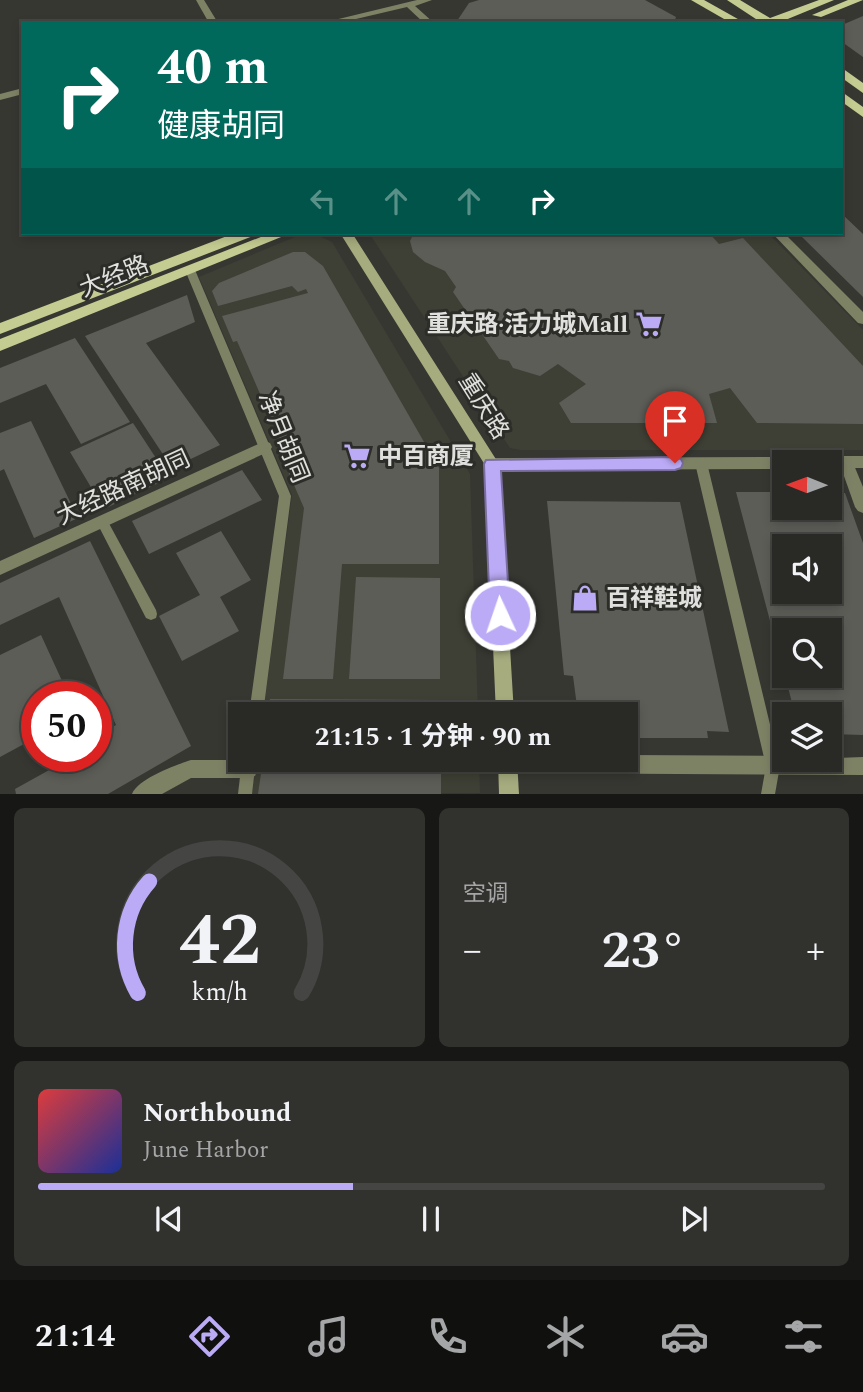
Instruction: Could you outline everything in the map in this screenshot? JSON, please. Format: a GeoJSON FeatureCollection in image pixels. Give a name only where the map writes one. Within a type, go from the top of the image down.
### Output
{"type":"FeatureCollection","features":[{"type":"Feature","properties":{"kind":"main road"},"geometry":{"type":"LineString","coordinates":[[696,0],[736,21]]}},
{"type":"Feature","properties":{"kind":"main road"},"geometry":{"type":"LineString","coordinates":[[732,0],[766,21]]}},
{"type":"Feature","properties":{"kind":"main road"},"geometry":{"type":"LineString","coordinates":[[774,21],[829,0]]}},
{"type":"Feature","properties":{"kind":"main road"},"geometry":{"type":"LineString","coordinates":[[802,21],[858,0]]}},
{"type":"Feature","properties":{"kind":"main road"},"geometry":{"type":"LineString","coordinates":[[843,73],[863,89]]}},
{"type":"Feature","properties":{"kind":"main road"},"geometry":{"type":"LineString","coordinates":[[843,97],[863,113]]}},
{"type":"Feature","properties":{"kind":"main road","name":"大经路"},"geometry":{"type":"LineString","coordinates":[[0,329],[242,235]]}},
{"type":"Feature","properties":{"kind":"main road","name":"大经路"},"geometry":{"type":"LineString","coordinates":[[0,345],[279,235]]}},
{"type":"Feature","properties":{"kind":"main road","name":"重庆路"},"geometry":{"type":"LineString","coordinates":[[347,235],[492,464],[504,702]]}},
{"type":"Feature","properties":{"kind":"main road"},"geometry":{"type":"LineString","coordinates":[[508,772],[509,793]]}},
{"type":"Feature","properties":{"kind":"street"},"geometry":{"type":"LineString","coordinates":[[200,0],[213,21]]}},
{"type":"Feature","properties":{"kind":"street"},"geometry":{"type":"LineString","coordinates":[[335,21],[428,0]]}},
{"type":"Feature","properties":{"kind":"street"},"geometry":{"type":"LineString","coordinates":[[408,4],[428,21]]}},
{"type":"Feature","properties":{"kind":"street"},"geometry":{"type":"LineString","coordinates":[[0,97],[21,92]]}},
{"type":"Feature","properties":{"kind":"street"},"geometry":{"type":"LineString","coordinates":[[780,235],[863,320]]}},
{"type":"Feature","properties":{"kind":"street","name":"大经路南胡同"},"geometry":{"type":"LineString","coordinates":[[0,568],[264,447]]}},
{"type":"Feature","properties":{"kind":"street"},"geometry":{"type":"LineString","coordinates":[[842,462],[863,462]]}},
{"type":"Feature","properties":{"kind":"street"},"geometry":{"type":"LineString","coordinates":[[846,462],[863,507]]}},
{"type":"Feature","properties":{"kind":"street"},"geometry":{"type":"LineString","coordinates":[[492,464],[772,463]]}},
{"type":"Feature","properties":{"kind":"street"},"geometry":{"type":"LineString","coordinates":[[638,764],[772,766]]}},
{"type":"Feature","properties":{"kind":"street"},"geometry":{"type":"LineString","coordinates":[[142,793],[191,769],[228,766]]}},
{"type":"Feature","properties":{"kind":"street"},"geometry":{"type":"LineString","coordinates":[[842,766],[863,766]]}},
{"type":"Feature","properties":{"kind":"lane","name":"净月胡同"},"geometry":{"type":"LineString","coordinates":[[190,270],[285,496],[258,702]]}},
{"type":"Feature","properties":{"kind":"lane"},"geometry":{"type":"LineString","coordinates":[[701,463],[772,762]]}},
{"type":"Feature","properties":{"kind":"lane"},"geometry":{"type":"LineString","coordinates":[[103,521],[151,614]]}},
{"type":"Feature","properties":{"kind":"lane"},"geometry":{"type":"LineString","coordinates":[[768,793],[772,771]]}},
{"type":"Feature","properties":{"kind":"lane"},"geometry":{"type":"LineString","coordinates":[[245,793],[248,772]]}},
{"type":"Feature","properties":{"kind":"shaded area"},"geometry":{"type":"Polygon","coordinates":[[[317,235],[332,242],[470,474],[478,702],[265,702],[292,495],[199,277],[295,237],[317,235]]]}},
{"type":"Feature","properties":{"kind":"shaded area","name":"重庆路·活力城Mall"},"geometry":{"type":"Polygon","coordinates":[[[370,235],[770,235],[863,330],[863,450],[510,448],[370,235]]]}},
{"type":"Feature","properties":{"kind":"shaded area"},"geometry":{"type":"Polygon","coordinates":[[[255,772],[479,772],[480,793],[252,794],[255,772]]]}},
{"type":"Feature","properties":{"kind":"building"},"geometry":{"type":"Polygon","coordinates":[[[479,0],[645,0],[676,17],[675,21],[457,21],[469,3],[479,0]]]}},
{"type":"Feature","properties":{"kind":"building"},"geometry":{"type":"Polygon","coordinates":[[[863,16],[863,57],[843,43],[843,25],[863,16]]]}},
{"type":"Feature","properties":{"kind":"building"},"geometry":{"type":"Polygon","coordinates":[[[843,215],[863,234],[863,297],[800,235],[843,235],[843,215]]]}},
{"type":"Feature","properties":{"kind":"building","name":"重庆路·活力城Mall"},"geometry":{"type":"Polygon","coordinates":[[[413,235],[711,235],[719,244],[743,238],[863,366],[863,424],[757,423],[730,388],[709,394],[717,423],[571,423],[559,403],[586,384],[558,364],[540,376],[513,368],[509,361],[499,359],[453,292],[456,287],[445,271],[425,262],[413,252],[410,241],[413,235]]]}},
{"type":"Feature","properties":{"kind":"building","name":"中百商厦"},"geometry":{"type":"Polygon","coordinates":[[[293,252],[305,252],[323,266],[439,468],[439,564],[342,564],[333,679],[283,679],[304,508],[277,446],[282,444],[237,341],[233,342],[222,316],[308,293],[306,289],[298,292],[292,286],[218,306],[212,291],[219,283],[293,252]]]}},
{"type":"Feature","properties":{"kind":"building"},"geometry":{"type":"Polygon","coordinates":[[[187,295],[195,322],[146,343],[220,445],[172,468],[85,336],[187,295]]]}},
{"type":"Feature","properties":{"kind":"building"},"geometry":{"type":"Polygon","coordinates":[[[75,338],[130,422],[81,444],[46,384],[0,403],[0,368],[75,338]]]}},
{"type":"Feature","properties":{"kind":"building"},"geometry":{"type":"Polygon","coordinates":[[[31,421],[78,518],[34,538],[4,469],[0,471],[0,433],[31,421]]]}},
{"type":"Feature","properties":{"kind":"building"},"geometry":{"type":"Polygon","coordinates":[[[133,423],[169,478],[104,509],[70,452],[133,423]]]}},
{"type":"Feature","properties":{"kind":"building"},"geometry":{"type":"Polygon","coordinates":[[[242,470],[262,500],[149,554],[132,521],[242,470]]]}},
{"type":"Feature","properties":{"kind":"building"},"geometry":{"type":"Polygon","coordinates":[[[736,492],[772,492],[772,520],[842,520],[842,493],[845,493],[863,543],[863,735],[842,734],[842,702],[792,702],[788,688],[842,688],[842,618],[772,618],[772,628],[736,492]]]}},
{"type":"Feature","properties":{"kind":"building"},"geometry":{"type":"Polygon","coordinates":[[[547,501],[680,502],[729,732],[707,731],[708,738],[638,738],[638,702],[576,702],[573,676],[564,675],[547,501]]]}},
{"type":"Feature","properties":{"kind":"building"},"geometry":{"type":"Polygon","coordinates":[[[221,531],[251,580],[220,597],[239,631],[182,661],[159,616],[200,595],[176,553],[221,531]]]}},
{"type":"Feature","properties":{"kind":"building"},"geometry":{"type":"Polygon","coordinates":[[[90,541],[191,746],[108,794],[16,794],[15,789],[46,772],[112,772],[112,727],[116,725],[112,716],[112,681],[96,681],[59,597],[0,625],[0,583],[90,541]]]}},
{"type":"Feature","properties":{"kind":"building"},"geometry":{"type":"Polygon","coordinates":[[[356,577],[440,578],[440,679],[349,679],[356,577]]]}},
{"type":"Feature","properties":{"kind":"building"},"geometry":{"type":"Polygon","coordinates":[[[41,635],[62,681],[21,681],[21,746],[0,757],[0,655],[41,635]]]}},
{"type":"Feature","properties":{"kind":"building"},"geometry":{"type":"Polygon","coordinates":[[[270,699],[441,700],[441,702],[270,702],[270,699]]]}},
{"type":"Feature","properties":{"kind":"building"},"geometry":{"type":"Polygon","coordinates":[[[261,772],[441,772],[441,794],[258,794],[261,772]]]}},
{"type":"Feature","properties":{"kind":"place","name":"重庆路·活力城Mall"},"geometry":{"type":"Point","coordinates":[649,324]}},
{"type":"Feature","properties":{"kind":"place","name":"中百商厦"},"geometry":{"type":"Point","coordinates":[357,456]}},
{"type":"Feature","properties":{"kind":"place","name":"百祥鞋城"},"geometry":{"type":"Point","coordinates":[585,598]}},
{"type":"Feature","properties":{"kind":"route"},"geometry":{"type":"LineString","coordinates":[[500,615],[492,464],[675,463]]}}]}
